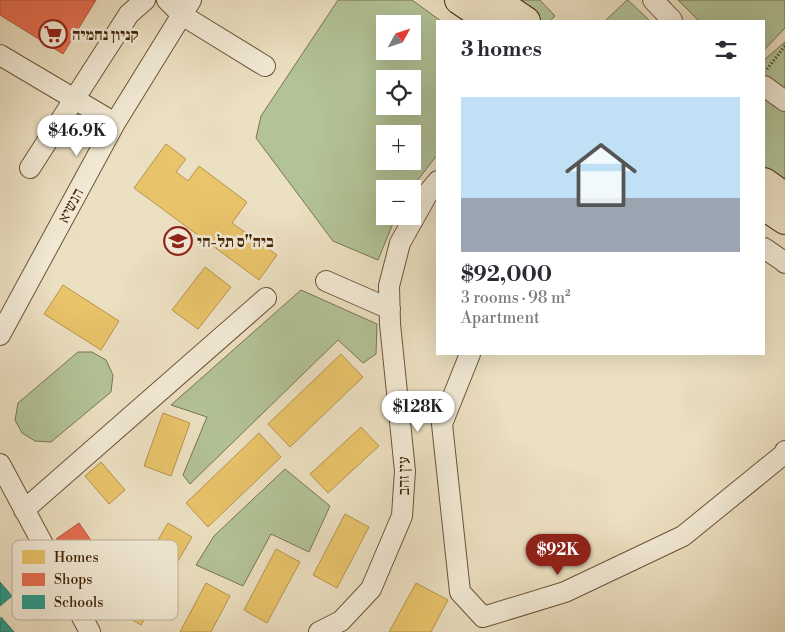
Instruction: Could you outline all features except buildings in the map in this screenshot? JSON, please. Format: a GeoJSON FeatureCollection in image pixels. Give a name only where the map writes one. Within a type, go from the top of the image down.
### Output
{"type":"FeatureCollection","features":[{"type":"Feature","properties":{"kind":"highway"},"geometry":{"type":"LineString","coordinates":[[459,0],[489,20]]}},
{"type":"Feature","properties":{"kind":"highway"},"geometry":{"type":"LineString","coordinates":[[495,0],[525,20]]}},
{"type":"Feature","properties":{"kind":"highway"},"geometry":{"type":"LineString","coordinates":[[765,183],[785,196]]}},
{"type":"Feature","properties":{"kind":"highway"},"geometry":{"type":"LineString","coordinates":[[765,207],[785,220]]}},
{"type":"Feature","properties":{"kind":"street"},"geometry":{"type":"LineString","coordinates":[[30,168],[129,14],[145,0]]}},
{"type":"Feature","properties":{"kind":"street"},"geometry":{"type":"LineString","coordinates":[[167,0],[187,7],[265,66]]}},
{"type":"Feature","properties":{"kind":"street"},"geometry":{"type":"LineString","coordinates":[[653,0],[672,20]]}},
{"type":"Feature","properties":{"kind":"street","name":"הנשיא"},"geometry":{"type":"LineString","coordinates":[[0,335],[115,122],[187,7]]}},
{"type":"Feature","properties":{"kind":"street"},"geometry":{"type":"LineString","coordinates":[[0,55],[115,122]]}},
{"type":"Feature","properties":{"kind":"street"},"geometry":{"type":"LineString","coordinates":[[765,87],[785,101]]}},
{"type":"Feature","properties":{"kind":"street","name":"עין זהב"},"geometry":{"type":"LineString","coordinates":[[319,632],[344,626],[371,589],[402,516],[405,470],[395,376],[389,286],[400,244],[428,193],[436,183]]}},
{"type":"Feature","properties":{"kind":"street"},"geometry":{"type":"LineString","coordinates":[[765,249],[785,263]]}},
{"type":"Feature","properties":{"kind":"street"},"geometry":{"type":"LineString","coordinates":[[326,280],[390,309]]}},
{"type":"Feature","properties":{"kind":"street"},"geometry":{"type":"LineString","coordinates":[[24,510],[266,298]]}},
{"type":"Feature","properties":{"kind":"street"},"geometry":{"type":"LineString","coordinates":[[470,355],[442,424],[460,592],[483,617],[565,592],[683,536],[784,454],[785,451]]}},
{"type":"Feature","properties":{"kind":"street"},"geometry":{"type":"LineString","coordinates":[[0,464],[40,540]]}},
{"type":"Feature","properties":{"kind":"street"},"geometry":{"type":"LineString","coordinates":[[84,620],[90,632]]}},
{"type":"Feature","properties":{"kind":"path"},"geometry":{"type":"LineString","coordinates":[[765,72],[785,46]]}},
{"type":"Feature","properties":{"kind":"green space"},"geometry":{"type":"Polygon","coordinates":[[[338,0],[412,0],[440,20],[436,20],[436,156],[418,180],[376,180],[376,225],[392,225],[378,260],[333,241],[256,138],[261,116],[338,0]]]}},
{"type":"Feature","properties":{"kind":"green space"},"geometry":{"type":"Polygon","coordinates":[[[501,0],[540,0],[555,16],[551,20],[531,20],[501,0]]]}},
{"type":"Feature","properties":{"kind":"green space"},"geometry":{"type":"Polygon","coordinates":[[[628,0],[649,20],[606,20],[628,0]]]}},
{"type":"Feature","properties":{"kind":"green space"},"geometry":{"type":"Polygon","coordinates":[[[678,0],[785,0],[785,28],[765,49],[765,20],[698,20],[678,0]]]}},
{"type":"Feature","properties":{"kind":"green space"},"geometry":{"type":"Polygon","coordinates":[[[785,42],[785,188],[765,174],[765,59],[785,42]]]}},
{"type":"Feature","properties":{"kind":"green space"},"geometry":{"type":"Polygon","coordinates":[[[301,290],[377,324],[376,354],[363,363],[338,340],[190,484],[183,475],[207,417],[171,405],[301,290]]]}},
{"type":"Feature","properties":{"kind":"green space"},"geometry":{"type":"Polygon","coordinates":[[[78,352],[92,352],[106,360],[113,375],[111,392],[51,442],[35,441],[22,433],[15,420],[18,403],[78,352]]]}},
{"type":"Feature","properties":{"kind":"green space"},"geometry":{"type":"Polygon","coordinates":[[[285,469],[330,506],[309,552],[271,534],[243,586],[196,565],[214,536],[285,469]]]}},
{"type":"Feature","properties":{"kind":"place","name":"קניון נחמיה"},"geometry":{"type":"Point","coordinates":[53,34]}},
{"type":"Feature","properties":{"kind":"place","name":"ביה''ס תל-חי"},"geometry":{"type":"Point","coordinates":[178,241]}}]}
